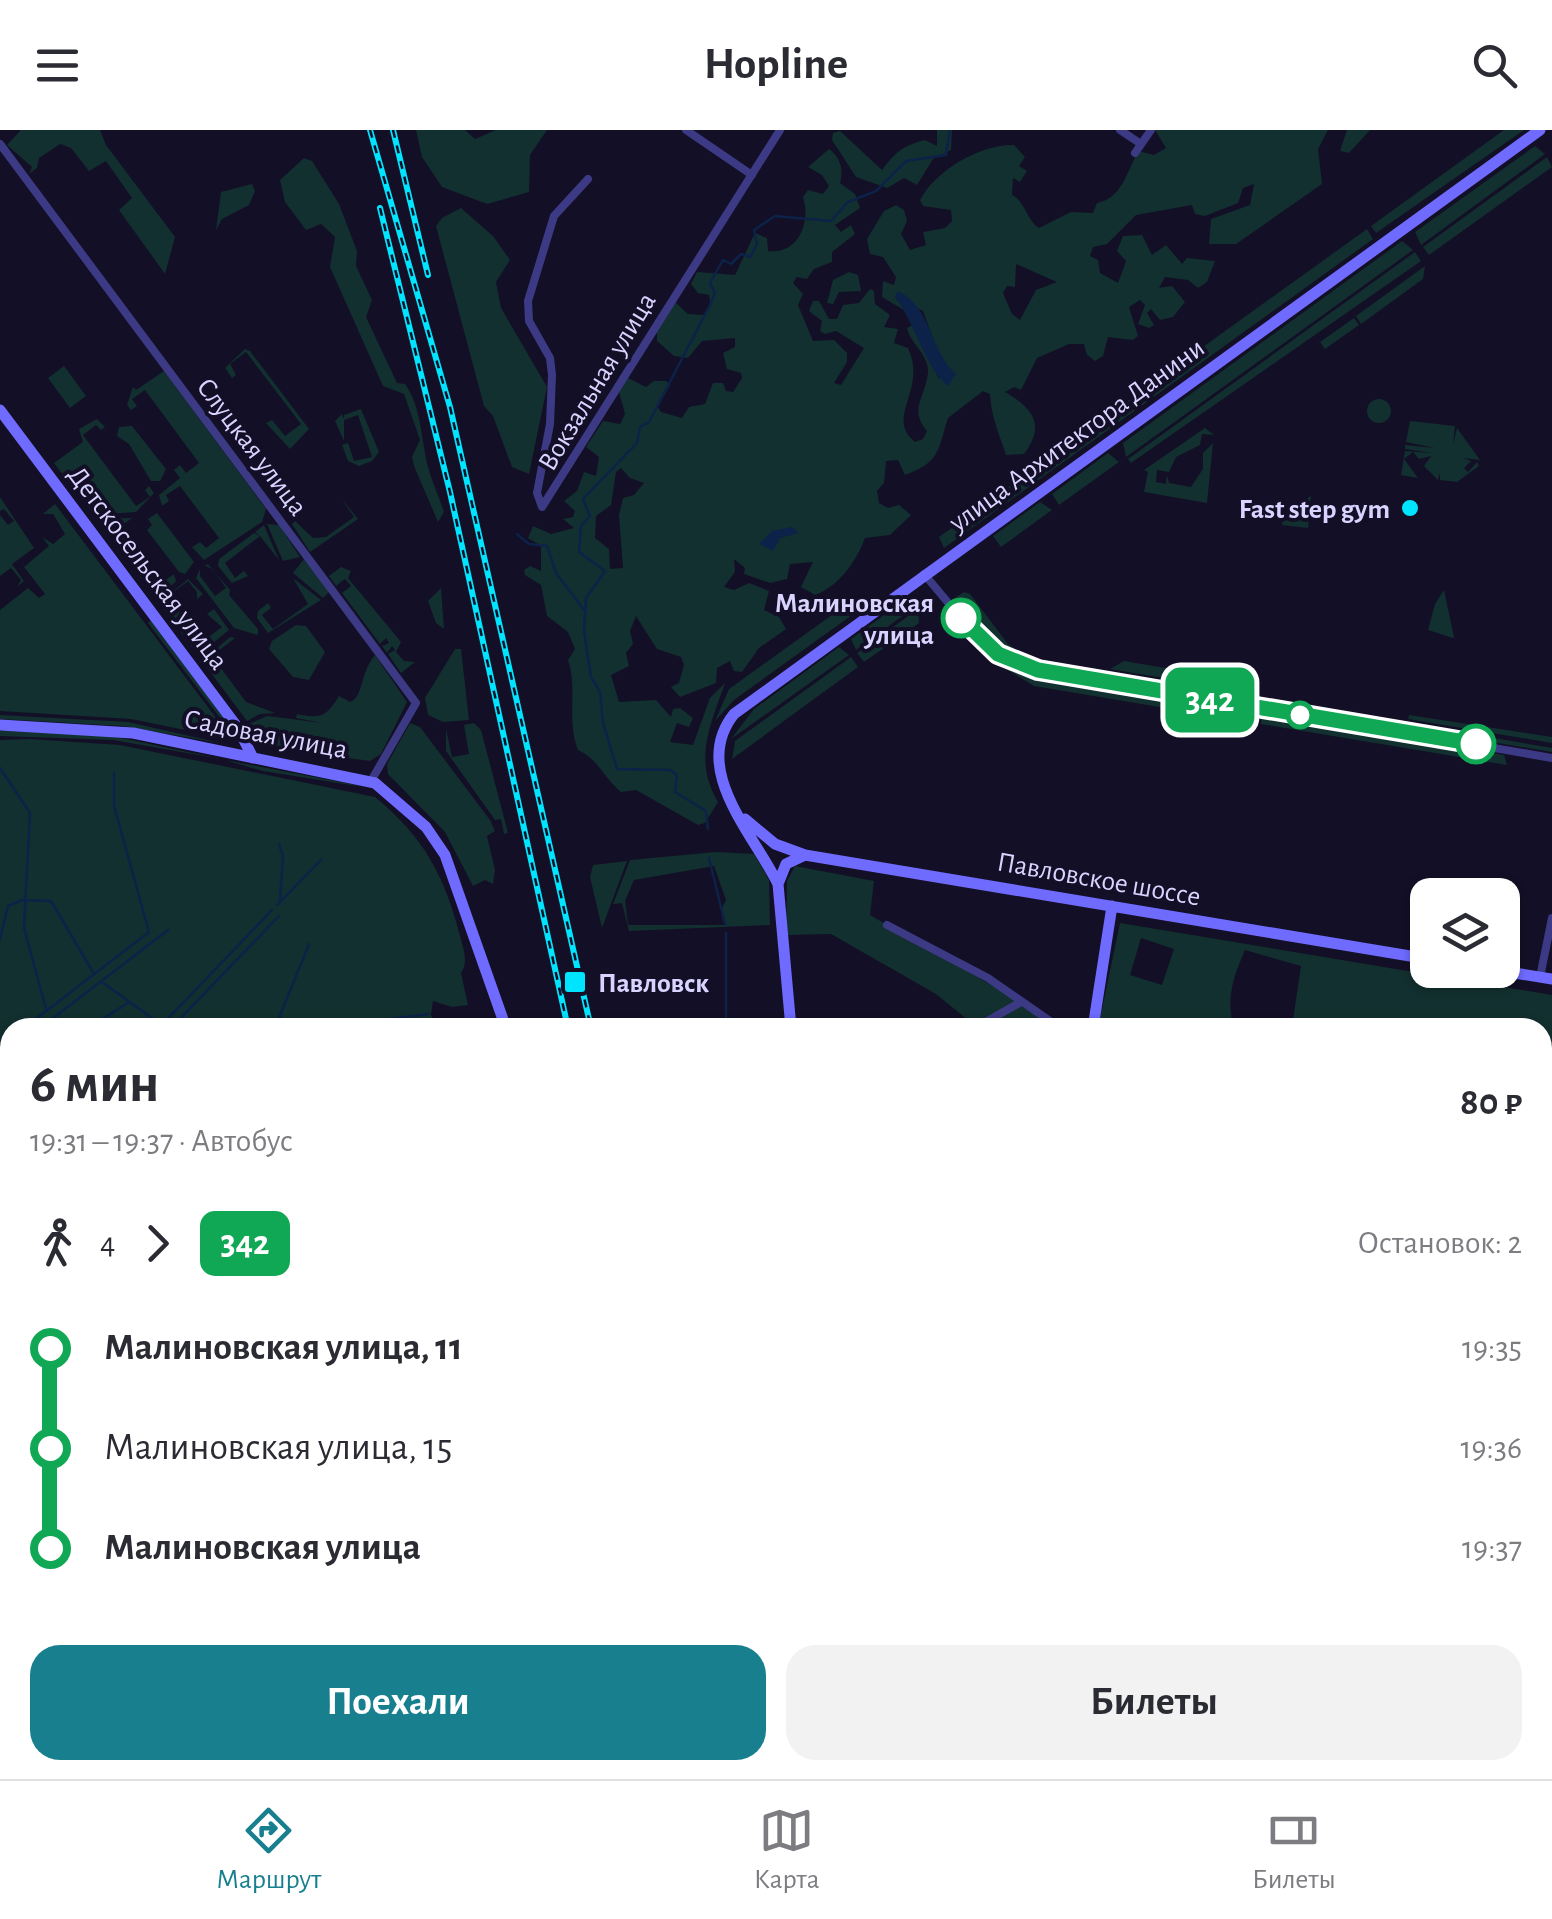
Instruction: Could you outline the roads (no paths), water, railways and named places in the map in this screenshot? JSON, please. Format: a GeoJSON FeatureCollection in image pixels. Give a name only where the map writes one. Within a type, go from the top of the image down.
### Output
{"type":"FeatureCollection","features":[{"type":"Feature","properties":{"kind":"main road","name":"улица Архитектора Данини"},"geometry":{"type":"LineString","coordinates":[[778,884],[724,786],[717,762],[719,740],[729,720],[762,691],[1540,130]]}},
{"type":"Feature","properties":{"kind":"main road","name":"Детскосельская улица"},"geometry":{"type":"LineString","coordinates":[[2,416],[238,728],[253,758]]}},
{"type":"Feature","properties":{"kind":"main road","name":"Садовая улица"},"geometry":{"type":"LineString","coordinates":[[0,725],[117,730],[370,781],[402,805],[437,841],[463,897],[503,1018]]}},
{"type":"Feature","properties":{"kind":"main road","name":"улица Архитектора Данини"},"geometry":{"type":"LineString","coordinates":[[742,816],[774,844],[805,855]]}},
{"type":"Feature","properties":{"kind":"main road"},"geometry":{"type":"LineString","coordinates":[[790,1018],[778,884],[786,864],[805,855]]}},
{"type":"Feature","properties":{"kind":"main road","name":"Павловское шоссе"},"geometry":{"type":"LineString","coordinates":[[805,855],[1410,955]]}},
{"type":"Feature","properties":{"kind":"main road"},"geometry":{"type":"LineString","coordinates":[[1095,1018],[1112,906]]}},
{"type":"Feature","properties":{"kind":"main road"},"geometry":{"type":"LineString","coordinates":[[1520,974],[1546,978]]}},
{"type":"Feature","properties":{"kind":"street"},"geometry":{"type":"LineString","coordinates":[[686,130],[752,176]]}},
{"type":"Feature","properties":{"kind":"street","name":"Вокзальная улица"},"geometry":{"type":"LineString","coordinates":[[588,179],[554,216],[528,301],[529,321],[547,352],[552,375],[550,424],[537,493],[542,507],[780,130]]}},
{"type":"Feature","properties":{"kind":"street"},"geometry":{"type":"LineString","coordinates":[[1120,130],[1138,148],[1150,130]]}},
{"type":"Feature","properties":{"kind":"street","name":"Слуцкая улица"},"geometry":{"type":"LineString","coordinates":[[0,144],[416,703],[370,781]]}},
{"type":"Feature","properties":{"kind":"street"},"geometry":{"type":"LineString","coordinates":[[924,574],[977,637],[1030,668],[1552,758]]}},
{"type":"Feature","properties":{"kind":"street"},"geometry":{"type":"LineString","coordinates":[[1546,978],[1552,918]]}},
{"type":"Feature","properties":{"kind":"street"},"geometry":{"type":"LineString","coordinates":[[887,924],[959,962],[1045,1018]]}},
{"type":"Feature","properties":{"kind":"street"},"geometry":{"type":"LineString","coordinates":[[993,1018],[1022,1002]]}},
{"type":"Feature","properties":{"kind":"water"},"geometry":{"type":"Polygon","coordinates":[[[898,291],[918,307],[940,353],[956,374],[948,386],[933,368],[895,297],[898,291]]]}},
{"type":"Feature","properties":{"kind":"water"},"geometry":{"type":"Polygon","coordinates":[[[792,527],[799,533],[780,538],[773,551],[759,544],[772,531],[792,527]]]}},
{"type":"Feature","properties":{"kind":"waterway"},"geometry":{"type":"LineString","coordinates":[[708,829],[706,811],[675,792],[677,775],[670,770],[617,769],[603,723],[600,692],[591,677],[584,631],[586,598],[605,571],[579,552],[581,526],[590,516],[583,499],[637,443],[640,427],[649,422],[709,307],[715,293],[710,283],[723,260],[731,264],[741,254],[750,257],[757,244],[754,230],[775,216],[831,221],[848,202],[876,191],[906,161],[946,155],[950,130]]}},
{"type":"Feature","properties":{"kind":"waterway"},"geometry":{"type":"LineString","coordinates":[[517,534],[529,544],[547,546],[556,573],[584,610]]}},
{"type":"Feature","properties":{"kind":"waterway"},"geometry":{"type":"LineString","coordinates":[[0,768],[30,813],[24,928],[46,1009]]}},
{"type":"Feature","properties":{"kind":"waterway"},"geometry":{"type":"LineString","coordinates":[[37,1018],[149,932],[114,806],[114,773]]}},
{"type":"Feature","properties":{"kind":"waterway"},"geometry":{"type":"LineString","coordinates":[[279,844],[283,856],[280,901]]}},
{"type":"Feature","properties":{"kind":"waterway"},"geometry":{"type":"LineString","coordinates":[[709,858],[725,924]]}},
{"type":"Feature","properties":{"kind":"waterway"},"geometry":{"type":"LineString","coordinates":[[277,905],[321,860]]}},
{"type":"Feature","properties":{"kind":"waterway"},"geometry":{"type":"LineString","coordinates":[[0,939],[8,906],[22,900],[51,901],[94,974]]}},
{"type":"Feature","properties":{"kind":"waterway"},"geometry":{"type":"LineString","coordinates":[[169,1018],[272,910]]}},
{"type":"Feature","properties":{"kind":"waterway"},"geometry":{"type":"LineString","coordinates":[[181,1018],[279,916]]}},
{"type":"Feature","properties":{"kind":"waterway"},"geometry":{"type":"LineString","coordinates":[[53,1018],[168,930]]}},
{"type":"Feature","properties":{"kind":"waterway"},"geometry":{"type":"LineString","coordinates":[[726,933],[726,1018]]}},
{"type":"Feature","properties":{"kind":"waterway"},"geometry":{"type":"LineString","coordinates":[[279,1018],[309,944]]}},
{"type":"Feature","properties":{"kind":"waterway"},"geometry":{"type":"LineString","coordinates":[[102,982],[152,1018]]}},
{"type":"Feature","properties":{"kind":"waterway"},"geometry":{"type":"LineString","coordinates":[[104,1018],[128,1003]]}},
{"type":"Feature","properties":{"kind":"waterway"},"geometry":{"type":"LineString","coordinates":[[398,1018],[429,1014]]}},
{"type":"Feature","properties":{"kind":"railway"},"geometry":{"type":"LineString","coordinates":[[370,130],[450,407],[589,1018]]}},
{"type":"Feature","properties":{"kind":"railway"},"geometry":{"type":"LineString","coordinates":[[393,130],[428,275]]}},
{"type":"Feature","properties":{"kind":"railway"},"geometry":{"type":"LineString","coordinates":[[380,208],[450,492],[566,1018]]}},
{"type":"Feature","properties":{"kind":"place","name":"Fast step gym"},"geometry":{"type":"Point","coordinates":[1410,508]}},
{"type":"Feature","properties":{"kind":"place","name":"Малиновская улица"},"geometry":{"type":"Point","coordinates":[961,618]}},
{"type":"Feature","properties":{"kind":"place","name":"Павловск"},"geometry":{"type":"Point","coordinates":[575,982]}}]}
